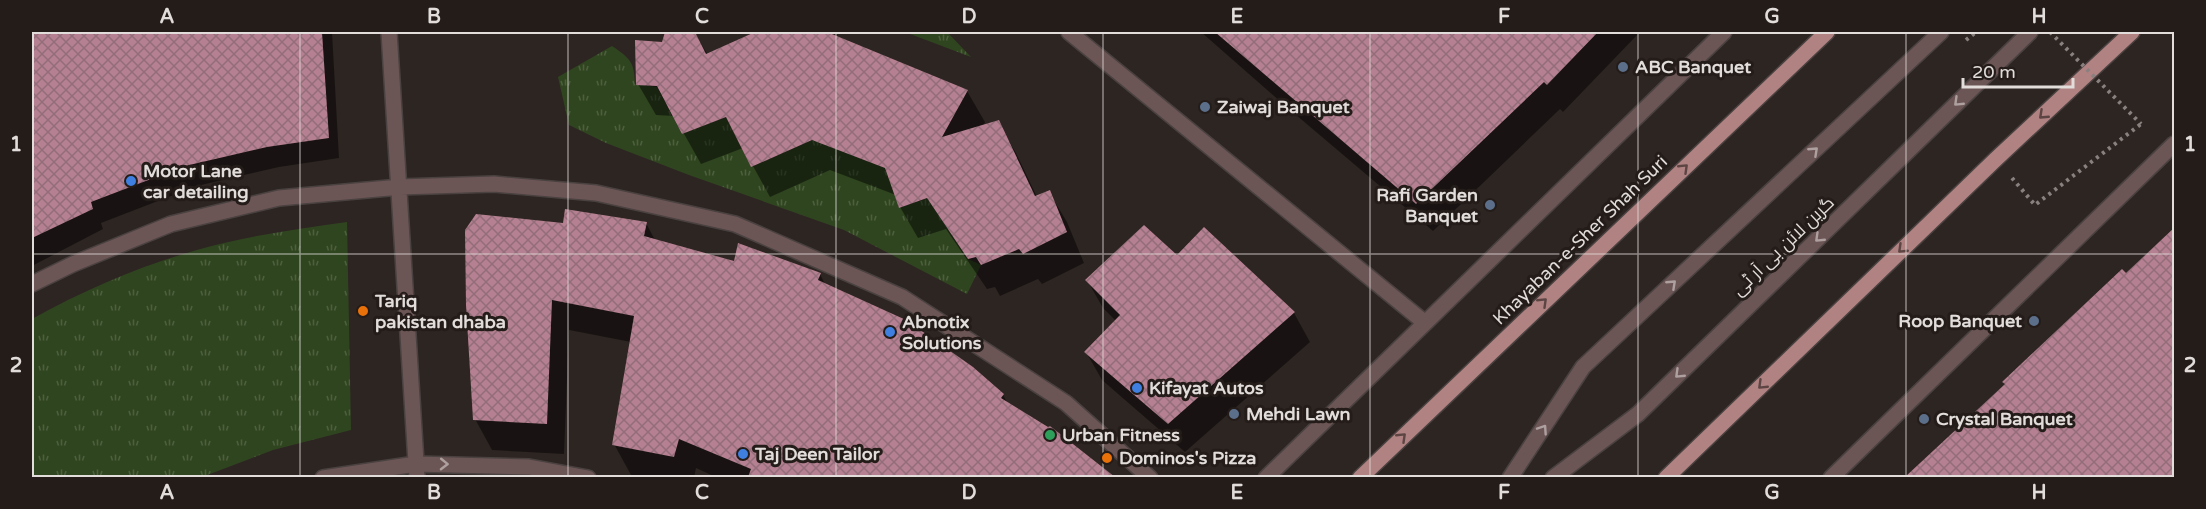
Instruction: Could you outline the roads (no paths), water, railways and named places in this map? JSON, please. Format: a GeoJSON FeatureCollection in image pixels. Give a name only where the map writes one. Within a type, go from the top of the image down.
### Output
{"type":"FeatureCollection","features":[{"type":"Feature","properties":{"kind":"main road","name":"Khayaban-e-Sher Shah Suri"},"geometry":{"type":"LineString","coordinates":[[1360,477],[1827,32]]}},
{"type":"Feature","properties":{"kind":"main road"},"geometry":{"type":"LineString","coordinates":[[1666,477],[1996,159],[2132,32]]}},
{"type":"Feature","properties":{"kind":"street"},"geometry":{"type":"LineString","coordinates":[[388,32],[417,471]]}},
{"type":"Feature","properties":{"kind":"street"},"geometry":{"type":"LineString","coordinates":[[1069,32],[1424,322]]}},
{"type":"Feature","properties":{"kind":"street"},"geometry":{"type":"LineString","coordinates":[[1266,477],[1724,32]]}},
{"type":"Feature","properties":{"kind":"street"},"geometry":{"type":"LineString","coordinates":[[1510,477],[1583,367],[1941,32]]}},
{"type":"Feature","properties":{"kind":"street","name":"گرین لائن بی آر ٹی"},"geometry":{"type":"LineString","coordinates":[[1553,477],[1638,414],[2030,32]]}},
{"type":"Feature","properties":{"kind":"street"},"geometry":{"type":"LineString","coordinates":[[1831,477],[2175,144]]}},
{"type":"Feature","properties":{"kind":"street"},"geometry":{"type":"LineString","coordinates":[[32,284],[73,264],[171,224],[279,198],[400,187],[494,184],[596,193],[735,224],[902,297],[1066,403],[1150,477]]}},
{"type":"Feature","properties":{"kind":"street"},"geometry":{"type":"LineString","coordinates":[[323,477],[529,467],[588,477]]}},
{"type":"Feature","properties":{"kind":"place","name":"ABC Banquet"},"geometry":{"type":"Point","coordinates":[1623,67]}},
{"type":"Feature","properties":{"kind":"place","name":"Zaiwaj Banquet"},"geometry":{"type":"Point","coordinates":[1205,107]}},
{"type":"Feature","properties":{"kind":"place","name":"Motor Lane car detailing"},"geometry":{"type":"Point","coordinates":[131,181]}},
{"type":"Feature","properties":{"kind":"place","name":"Rafi Garden Banquet"},"geometry":{"type":"Point","coordinates":[1490,205]}},
{"type":"Feature","properties":{"kind":"place","name":"Tariq pakistan dhaba"},"geometry":{"type":"Point","coordinates":[363,311]}},
{"type":"Feature","properties":{"kind":"place","name":"Roop Banquet"},"geometry":{"type":"Point","coordinates":[2034,321]}},
{"type":"Feature","properties":{"kind":"place","name":"Abnotix Solutions"},"geometry":{"type":"Point","coordinates":[890,332]}},
{"type":"Feature","properties":{"kind":"place","name":"Kifayat Autos"},"geometry":{"type":"Point","coordinates":[1137,388]}},
{"type":"Feature","properties":{"kind":"place","name":"Mehdi Lawn"},"geometry":{"type":"Point","coordinates":[1234,414]}},
{"type":"Feature","properties":{"kind":"place","name":"Crystal Banquet"},"geometry":{"type":"Point","coordinates":[1924,419]}},
{"type":"Feature","properties":{"kind":"place","name":"Urban Fitness"},"geometry":{"type":"Point","coordinates":[1050,435]}},
{"type":"Feature","properties":{"kind":"place","name":"Taj Deen Tailor"},"geometry":{"type":"Point","coordinates":[743,454]}},
{"type":"Feature","properties":{"kind":"place","name":"Dominos's Pizza"},"geometry":{"type":"Point","coordinates":[1107,458]}}]}
